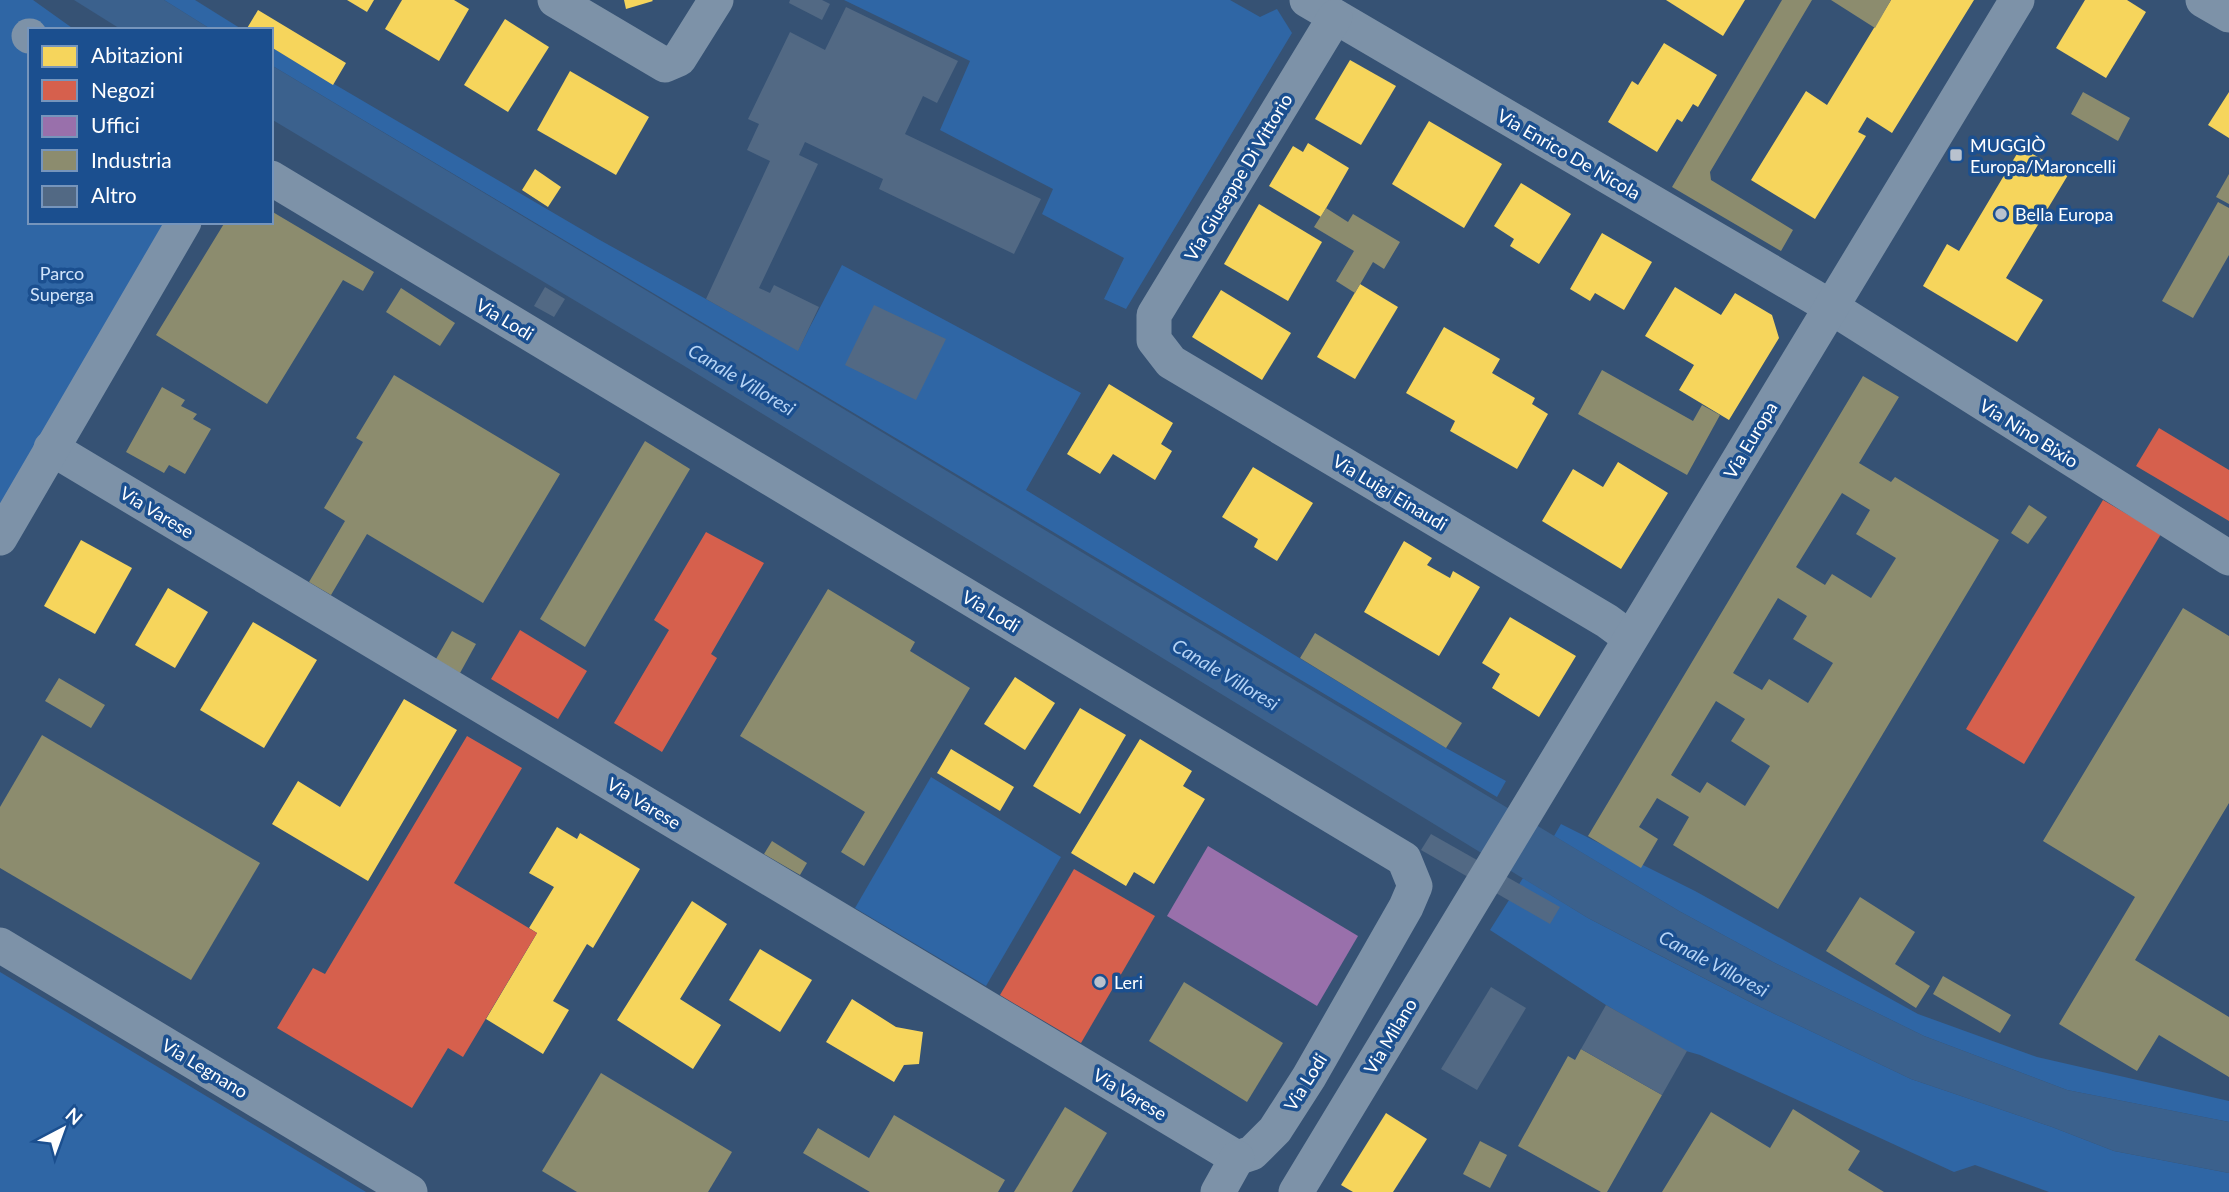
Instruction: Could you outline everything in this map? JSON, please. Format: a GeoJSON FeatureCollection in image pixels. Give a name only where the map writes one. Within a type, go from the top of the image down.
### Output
{"type":"FeatureCollection","features":[{"type":"Feature","properties":{"kind":"street"},"geometry":{"type":"LineString","coordinates":[[555,0],[664,65],[679,59],[716,0]]}},
{"type":"Feature","properties":{"kind":"street","name":"Via Europa"},"geometry":{"type":"LineString","coordinates":[[1486,878],[2017,0]]}},
{"type":"Feature","properties":{"kind":"street"},"geometry":{"type":"LineString","coordinates":[[2203,0],[2229,15]]}},
{"type":"Feature","properties":{"kind":"street","name":"Via Enrico De Nicola"},"geometry":{"type":"LineString","coordinates":[[1321,8],[1831,307]]}},
{"type":"Feature","properties":{"kind":"street","name":"Via Giuseppe Di Vittorio"},"geometry":{"type":"LineString","coordinates":[[1154,340],[1154,315],[1321,8]]}},
{"type":"Feature","properties":{"kind":"street","name":"Via Lodi"},"geometry":{"type":"LineString","coordinates":[[273,179],[1404,859],[1415,886],[1406,907],[1309,1077],[1275,1130],[1252,1153],[1237,1158]]}},
{"type":"Feature","properties":{"kind":"street"},"geometry":{"type":"LineString","coordinates":[[0,538],[183,224]]}},
{"type":"Feature","properties":{"kind":"street","name":"Via Nino Bixio"},"geometry":{"type":"LineString","coordinates":[[1831,307],[2229,558]]}},
{"type":"Feature","properties":{"kind":"street","name":"Via Luigi Einaudi"},"geometry":{"type":"LineString","coordinates":[[1154,340],[1171,362],[1607,621],[1630,638]]}},
{"type":"Feature","properties":{"kind":"street","name":"Via Varese"},"geometry":{"type":"LineString","coordinates":[[51,448],[1237,1158]]}},
{"type":"Feature","properties":{"kind":"street","name":"Via Milano"},"geometry":{"type":"LineString","coordinates":[[1298,1191],[1486,878]]}},
{"type":"Feature","properties":{"kind":"street","name":"Via Legnano"},"geometry":{"type":"LineString","coordinates":[[0,945],[410,1192]]}},
{"type":"Feature","properties":{"kind":"street"},"geometry":{"type":"LineString","coordinates":[[1217,1192],[1237,1158]]}},
{"type":"Feature","properties":{"kind":"green space","name":"Parco Superga"},"geometry":{"type":"Polygon","coordinates":[[[0,0],[33,0],[72,28],[28,28],[28,224],[169,224],[0,513],[0,0]]]}},
{"type":"Feature","properties":{"kind":"green space"},"geometry":{"type":"Polygon","coordinates":[[[164,0],[195,0],[240,28],[209,28],[164,0]]]}},
{"type":"Feature","properties":{"kind":"green space"},"geometry":{"type":"Polygon","coordinates":[[[844,0],[1230,0],[1260,17],[1277,9],[1292,33],[1126,309],[1104,299],[1124,258],[1042,214],[1053,189],[940,130],[970,61],[844,0]]]}},
{"type":"Feature","properties":{"kind":"green space"},"geometry":{"type":"Polygon","coordinates":[[[273,48],[598,239],[798,350],[842,265],[1081,393],[1026,490],[1446,748],[1506,781],[1497,797],[273,66],[273,48]]]}},
{"type":"Feature","properties":{"kind":"green space"},"geometry":{"type":"Polygon","coordinates":[[[931,777],[1061,857],[986,986],[855,908],[931,777]]]}},
{"type":"Feature","properties":{"kind":"green space"},"geometry":{"type":"Polygon","coordinates":[[[1561,824],[1695,891],[1918,1014],[2037,1057],[2229,1101],[2229,1122],[2067,1090],[1924,1036],[1773,962],[1679,911],[1554,836],[1561,824]]]}},
{"type":"Feature","properties":{"kind":"green space"},"geometry":{"type":"Polygon","coordinates":[[[1523,878],[1588,918],[1655,953],[1911,1079],[2114,1151],[2229,1173],[2229,1192],[2049,1192],[1975,1165],[1954,1172],[1700,1055],[1686,1051],[1606,1005],[1490,930],[1523,878]]]}},
{"type":"Feature","properties":{"kind":"green space"},"geometry":{"type":"Polygon","coordinates":[[[0,972],[366,1192],[0,1192],[0,972]]]}},
{"type":"Feature","properties":{"kind":"water"},"geometry":{"type":"Polygon","coordinates":[[[74,0],[164,0],[209,28],[119,28],[74,0]]]}},
{"type":"Feature","properties":{"kind":"water","name":"Canale Villoresi"},"geometry":{"type":"Polygon","coordinates":[[[273,66],[1679,911],[1773,962],[1924,1036],[2067,1090],[2229,1122],[2229,1173],[2114,1151],[1911,1079],[1752,1003],[1588,918],[681,364],[273,120],[273,66]]]}},
{"type":"Feature","properties":{"kind":"building: Abitazioni"},"geometry":{"type":"Polygon","coordinates":[[[347,0],[374,0],[367,12],[347,0]]]}},
{"type":"Feature","properties":{"kind":"building: Abitazioni"},"geometry":{"type":"Polygon","coordinates":[[[402,0],[454,0],[469,9],[439,61],[385,29],[402,0]]]}},
{"type":"Feature","properties":{"kind":"building: Abitazioni"},"geometry":{"type":"Polygon","coordinates":[[[624,0],[652,0],[653,1],[626,9],[624,0]]]}},
{"type":"Feature","properties":{"kind":"building: Abitazioni"},"geometry":{"type":"Polygon","coordinates":[[[1666,0],[1745,0],[1723,36],[1666,0]]]}},
{"type":"Feature","properties":{"kind":"building: Abitazioni"},"geometry":{"type":"Polygon","coordinates":[[[1891,0],[1974,0],[1892,133],[1867,117],[1858,132],[1866,136],[1815,219],[1751,180],[1806,91],[1827,105],[1891,0]]]}},
{"type":"Feature","properties":{"kind":"building: Abitazioni"},"geometry":{"type":"Polygon","coordinates":[[[2085,0],[2127,0],[2146,12],[2106,78],[2056,48],[2085,0]]]}},
{"type":"Feature","properties":{"kind":"building: Abitazioni"},"geometry":{"type":"Polygon","coordinates":[[[258,10],[346,63],[333,85],[273,48],[273,28],[247,28],[258,10]]]}},
{"type":"Feature","properties":{"kind":"building: Abitazioni"},"geometry":{"type":"Polygon","coordinates":[[[505,19],[549,47],[508,112],[464,85],[505,19]]]}},
{"type":"Feature","properties":{"kind":"building: Abitazioni"},"geometry":{"type":"Polygon","coordinates":[[[1664,43],[1717,75],[1698,107],[1693,104],[1682,122],[1677,119],[1657,152],[1608,122],[1632,81],[1638,85],[1664,43]]]}},
{"type":"Feature","properties":{"kind":"building: Abitazioni"},"geometry":{"type":"Polygon","coordinates":[[[1350,60],[1396,86],[1361,145],[1315,119],[1350,60]]]}},
{"type":"Feature","properties":{"kind":"building: Abitazioni"},"geometry":{"type":"Polygon","coordinates":[[[570,71],[649,117],[616,175],[537,130],[570,71]]]}},
{"type":"Feature","properties":{"kind":"building: Abitazioni"},"geometry":{"type":"Polygon","coordinates":[[[2229,92],[2229,138],[2208,125],[2229,92]]]}},
{"type":"Feature","properties":{"kind":"building: Abitazioni"},"geometry":{"type":"Polygon","coordinates":[[[1429,121],[1502,164],[1464,228],[1392,184],[1429,121]]]}},
{"type":"Feature","properties":{"kind":"building: Abitazioni"},"geometry":{"type":"Polygon","coordinates":[[[1308,143],[1349,168],[1321,217],[1269,186],[1293,146],[1303,152],[1308,143]]]}},
{"type":"Feature","properties":{"kind":"building: Abitazioni"},"geometry":{"type":"Polygon","coordinates":[[[2021,147],[2068,175],[2006,278],[2043,300],[2017,342],[1923,286],[1947,244],[1959,251],[2021,147]]]}},
{"type":"Feature","properties":{"kind":"building: Abitazioni"},"geometry":{"type":"Polygon","coordinates":[[[535,169],[561,187],[548,207],[522,190],[535,169]]]}},
{"type":"Feature","properties":{"kind":"building: Abitazioni"},"geometry":{"type":"Polygon","coordinates":[[[1521,183],[1571,214],[1539,264],[1510,246],[1514,239],[1494,226],[1521,183]]]}},
{"type":"Feature","properties":{"kind":"building: Abitazioni"},"geometry":{"type":"Polygon","coordinates":[[[1259,204],[1322,242],[1288,301],[1224,264],[1259,204]]]}},
{"type":"Feature","properties":{"kind":"building: Abitazioni"},"geometry":{"type":"Polygon","coordinates":[[[1602,233],[1652,262],[1624,310],[1595,293],[1590,301],[1570,289],[1602,233]]]}},
{"type":"Feature","properties":{"kind":"building: Abitazioni"},"geometry":{"type":"Polygon","coordinates":[[[1360,284],[1398,307],[1355,379],[1317,357],[1360,284]]]}},
{"type":"Feature","properties":{"kind":"building: Abitazioni"},"geometry":{"type":"Polygon","coordinates":[[[1675,287],[1721,315],[1735,293],[1772,315],[1779,338],[1729,420],[1679,390],[1694,365],[1645,336],[1675,287]]]}},
{"type":"Feature","properties":{"kind":"building: Abitazioni"},"geometry":{"type":"Polygon","coordinates":[[[1221,290],[1291,333],[1262,380],[1192,337],[1221,290]]]}},
{"type":"Feature","properties":{"kind":"building: Abitazioni"},"geometry":{"type":"Polygon","coordinates":[[[1444,327],[1500,359],[1492,373],[1535,398],[1532,404],[1548,414],[1517,469],[1450,431],[1455,421],[1406,393],[1444,327]]]}},
{"type":"Feature","properties":{"kind":"building: Abitazioni"},"geometry":{"type":"Polygon","coordinates":[[[1109,384],[1173,423],[1161,444],[1172,451],[1155,480],[1113,454],[1100,474],[1067,454],[1109,384]]]}},
{"type":"Feature","properties":{"kind":"building: Abitazioni"},"geometry":{"type":"Polygon","coordinates":[[[1618,462],[1668,493],[1621,569],[1542,521],[1573,469],[1603,487],[1618,462]]]}},
{"type":"Feature","properties":{"kind":"building: Abitazioni"},"geometry":{"type":"Polygon","coordinates":[[[1253,467],[1313,503],[1277,561],[1254,547],[1258,539],[1222,517],[1253,467]]]}},
{"type":"Feature","properties":{"kind":"building: Abitazioni"},"geometry":{"type":"Polygon","coordinates":[[[81,540],[132,568],[95,634],[44,606],[81,540]]]}},
{"type":"Feature","properties":{"kind":"building: Abitazioni"},"geometry":{"type":"Polygon","coordinates":[[[1404,541],[1432,558],[1427,565],[1450,578],[1453,571],[1480,587],[1439,656],[1364,612],[1404,541]]]}},
{"type":"Feature","properties":{"kind":"building: Abitazioni"},"geometry":{"type":"Polygon","coordinates":[[[168,588],[208,612],[175,668],[135,645],[168,588]]]}},
{"type":"Feature","properties":{"kind":"building: Abitazioni"},"geometry":{"type":"Polygon","coordinates":[[[1510,617],[1576,656],[1539,717],[1492,688],[1500,674],[1482,663],[1510,617]]]}},
{"type":"Feature","properties":{"kind":"building: Abitazioni"},"geometry":{"type":"Polygon","coordinates":[[[253,622],[317,660],[264,748],[200,710],[253,622]]]}},
{"type":"Feature","properties":{"kind":"building: Abitazioni"},"geometry":{"type":"Polygon","coordinates":[[[1015,677],[1055,703],[1025,750],[984,724],[1015,677]]]}},
{"type":"Feature","properties":{"kind":"building: Abitazioni"},"geometry":{"type":"Polygon","coordinates":[[[404,699],[457,730],[368,881],[272,824],[298,781],[340,807],[404,699]]]}},
{"type":"Feature","properties":{"kind":"building: Abitazioni"},"geometry":{"type":"Polygon","coordinates":[[[1080,708],[1126,735],[1080,814],[1033,786],[1080,708]]]}},
{"type":"Feature","properties":{"kind":"building: Abitazioni"},"geometry":{"type":"Polygon","coordinates":[[[1140,739],[1192,771],[1183,786],[1205,799],[1154,884],[1134,872],[1126,886],[1071,853],[1140,739]]]}},
{"type":"Feature","properties":{"kind":"building: Abitazioni"},"geometry":{"type":"Polygon","coordinates":[[[951,749],[1014,787],[1000,811],[937,773],[951,749]]]}},
{"type":"Feature","properties":{"kind":"building: Abitazioni"},"geometry":{"type":"Polygon","coordinates":[[[557,827],[577,839],[580,833],[640,869],[593,948],[587,944],[553,1001],[569,1010],[543,1054],[486,1019],[537,933],[529,928],[554,887],[529,873],[557,827]]]}},
{"type":"Feature","properties":{"kind":"building: Abitazioni"},"geometry":{"type":"Polygon","coordinates":[[[692,901],[727,924],[680,999],[721,1025],[693,1069],[617,1020],[692,901]]]}},
{"type":"Feature","properties":{"kind":"building: Abitazioni"},"geometry":{"type":"Polygon","coordinates":[[[760,949],[812,980],[780,1032],[729,1000],[760,949]]]}},
{"type":"Feature","properties":{"kind":"building: Abitazioni"},"geometry":{"type":"Polygon","coordinates":[[[852,999],[896,1027],[923,1032],[919,1064],[904,1065],[894,1082],[826,1042],[852,999]]]}},
{"type":"Feature","properties":{"kind":"building: Abitazioni"},"geometry":{"type":"Polygon","coordinates":[[[1386,1113],[1427,1139],[1393,1192],[1353,1192],[1341,1185],[1386,1113]]]}},
{"type":"Feature","properties":{"kind":"building: Negozi"},"geometry":{"type":"Polygon","coordinates":[[[2159,428],[2229,470],[2229,521],[2136,466],[2159,428]]]}},
{"type":"Feature","properties":{"kind":"building: Negozi"},"geometry":{"type":"Polygon","coordinates":[[[2103,500],[2161,534],[2024,764],[1966,729],[2103,500]]]}},
{"type":"Feature","properties":{"kind":"building: Negozi"},"geometry":{"type":"Polygon","coordinates":[[[706,532],[764,563],[711,654],[717,658],[662,752],[614,723],[669,630],[654,620],[706,532]]]}},
{"type":"Feature","properties":{"kind":"building: Negozi"},"geometry":{"type":"Polygon","coordinates":[[[520,630],[587,671],[558,719],[491,679],[520,630]]]}},
{"type":"Feature","properties":{"kind":"building: Negozi"},"geometry":{"type":"Polygon","coordinates":[[[467,736],[522,768],[454,883],[537,933],[463,1057],[448,1048],[412,1108],[277,1028],[313,968],[325,974],[467,736]]]}},
{"type":"Feature","properties":{"kind":"building: Negozi"},"geometry":{"type":"Polygon","coordinates":[[[1074,869],[1155,916],[1081,1043],[1000,995],[1074,869]]]}},
{"type":"Feature","properties":{"kind":"building: Uffici"},"geometry":{"type":"Polygon","coordinates":[[[1208,846],[1358,936],[1317,1006],[1167,916],[1208,846]]]}},
{"type":"Feature","properties":{"kind":"building: Industria"},"geometry":{"type":"Polygon","coordinates":[[[1782,0],[1812,0],[1710,172],[1711,180],[1793,230],[1781,251],[1672,187],[1782,0]]]}},
{"type":"Feature","properties":{"kind":"building: Industria"},"geometry":{"type":"Polygon","coordinates":[[[1831,0],[1891,0],[1875,28],[1831,0]]]}},
{"type":"Feature","properties":{"kind":"building: Industria"},"geometry":{"type":"Polygon","coordinates":[[[2083,92],[2130,118],[2118,141],[2071,114],[2083,92]]]}},
{"type":"Feature","properties":{"kind":"building: Industria"},"geometry":{"type":"Polygon","coordinates":[[[2229,174],[2229,204],[2216,197],[2229,174]]]}},
{"type":"Feature","properties":{"kind":"building: Industria"},"geometry":{"type":"Polygon","coordinates":[[[2218,202],[2229,208],[2229,255],[2193,318],[2162,301],[2218,202]]]}},
{"type":"Feature","properties":{"kind":"building: Industria"},"geometry":{"type":"Polygon","coordinates":[[[1326,208],[1348,222],[1353,214],[1400,242],[1384,269],[1373,262],[1355,293],[1336,281],[1354,251],[1314,227],[1326,208]]]}},
{"type":"Feature","properties":{"kind":"building: Industria"},"geometry":{"type":"Polygon","coordinates":[[[273,212],[374,272],[363,291],[343,280],[267,404],[156,335],[224,224],[273,224],[273,212]]]}},
{"type":"Feature","properties":{"kind":"building: Industria"},"geometry":{"type":"Polygon","coordinates":[[[401,288],[455,323],[440,346],[386,312],[401,288]]]}},
{"type":"Feature","properties":{"kind":"building: Industria"},"geometry":{"type":"Polygon","coordinates":[[[1602,370],[1693,421],[1702,405],[1720,415],[1687,475],[1578,414],[1602,370]]]}},
{"type":"Feature","properties":{"kind":"building: Industria"},"geometry":{"type":"Polygon","coordinates":[[[394,375],[560,474],[483,603],[367,534],[331,595],[309,582],[345,521],[324,508],[363,442],[356,438],[394,375]]]}},
{"type":"Feature","properties":{"kind":"building: Industria"},"geometry":{"type":"Polygon","coordinates":[[[1863,376],[1899,397],[1859,463],[1891,482],[1895,477],[1999,540],[1778,909],[1673,845],[1689,817],[1657,798],[1639,827],[1658,839],[1641,868],[1588,836],[1863,376]],[[1842,493],[1796,567],[1825,585],[1832,574],[1871,598],[1896,558],[1856,534],[1870,510],[1842,493]],[[1778,598],[1733,673],[1762,690],[1769,679],[1808,703],[1833,663],[1793,639],[1807,616],[1778,598]],[[1716,701],[1671,775],[1700,793],[1707,782],[1745,806],[1770,766],[1731,741],[1745,719],[1716,701]]]}},
{"type":"Feature","properties":{"kind":"building: Industria"},"geometry":{"type":"Polygon","coordinates":[[[162,387],[185,400],[181,406],[197,414],[193,419],[211,429],[185,474],[169,465],[164,473],[126,452],[162,387]]]}},
{"type":"Feature","properties":{"kind":"building: Industria"},"geometry":{"type":"Polygon","coordinates":[[[645,441],[690,469],[585,647],[540,619],[645,441]]]}},
{"type":"Feature","properties":{"kind":"building: Industria"},"geometry":{"type":"Polygon","coordinates":[[[2029,505],[2047,517],[2028,544],[2011,533],[2029,505]]]}},
{"type":"Feature","properties":{"kind":"building: Industria"},"geometry":{"type":"Polygon","coordinates":[[[828,589],[915,642],[910,651],[970,688],[864,866],[841,852],[865,812],[740,736],[828,589]]]}},
{"type":"Feature","properties":{"kind":"building: Industria"},"geometry":{"type":"Polygon","coordinates":[[[2183,608],[2229,636],[2229,803],[2135,960],[2229,1017],[2229,1077],[2159,1035],[2137,1071],[2059,1024],[2135,897],[2043,841],[2183,608]]]}},
{"type":"Feature","properties":{"kind":"building: Industria"},"geometry":{"type":"Polygon","coordinates":[[[452,631],[476,644],[460,673],[436,659],[452,631]]]}},
{"type":"Feature","properties":{"kind":"building: Industria"},"geometry":{"type":"Polygon","coordinates":[[[1315,633],[1462,723],[1446,748],[1300,658],[1315,633]]]}},
{"type":"Feature","properties":{"kind":"building: Industria"},"geometry":{"type":"Polygon","coordinates":[[[59,678],[105,705],[91,728],[45,701],[59,678]]]}},
{"type":"Feature","properties":{"kind":"building: Industria"},"geometry":{"type":"Polygon","coordinates":[[[42,735],[260,863],[191,980],[0,868],[0,807],[42,735]]]}},
{"type":"Feature","properties":{"kind":"building: Industria"},"geometry":{"type":"Polygon","coordinates":[[[772,841],[807,863],[800,875],[764,854],[772,841]]]}},
{"type":"Feature","properties":{"kind":"building: Industria"},"geometry":{"type":"Polygon","coordinates":[[[1860,897],[1915,932],[1895,964],[1930,986],[1916,1008],[1826,951],[1860,897]]]}},
{"type":"Feature","properties":{"kind":"building: Industria"},"geometry":{"type":"Polygon","coordinates":[[[1943,976],[2011,1015],[2000,1033],[1933,994],[1943,976]]]}},
{"type":"Feature","properties":{"kind":"building: Industria"},"geometry":{"type":"Polygon","coordinates":[[[1184,982],[1283,1043],[1247,1102],[1149,1041],[1184,982]]]}},
{"type":"Feature","properties":{"kind":"building: Industria"},"geometry":{"type":"Polygon","coordinates":[[[1581,1049],[1662,1095],[1607,1192],[1601,1192],[1518,1146],[1568,1056],[1575,1060],[1581,1049]]]}},
{"type":"Feature","properties":{"kind":"building: Industria"},"geometry":{"type":"Polygon","coordinates":[[[601,1073],[732,1152],[708,1192],[577,1192],[542,1171],[601,1073]]]}},
{"type":"Feature","properties":{"kind":"building: Industria"},"geometry":{"type":"Polygon","coordinates":[[[1065,1107],[1107,1133],[1072,1192],[1014,1192],[1065,1107]]]}},
{"type":"Feature","properties":{"kind":"building: Industria"},"geometry":{"type":"Polygon","coordinates":[[[1793,1109],[1860,1151],[1848,1170],[1884,1192],[1662,1192],[1711,1112],[1770,1148],[1793,1109]]]}},
{"type":"Feature","properties":{"kind":"building: Industria"},"geometry":{"type":"Polygon","coordinates":[[[894,1115],[1005,1180],[998,1192],[870,1192],[803,1153],[818,1128],[869,1158],[894,1115]]]}},
{"type":"Feature","properties":{"kind":"building: Industria"},"geometry":{"type":"Polygon","coordinates":[[[1480,1141],[1507,1155],[1490,1188],[1463,1174],[1480,1141]]]}},
{"type":"Feature","properties":{"kind":"building: Altro"},"geometry":{"type":"Polygon","coordinates":[[[790,0],[822,0],[830,4],[822,20],[789,3],[790,0]]]}},
{"type":"Feature","properties":{"kind":"building: Altro"},"geometry":{"type":"Polygon","coordinates":[[[846,7],[958,61],[937,103],[923,96],[905,134],[1041,199],[1014,254],[879,189],[883,179],[805,142],[799,155],[818,164],[759,288],[770,293],[774,285],[819,307],[798,351],[706,299],[770,161],[747,150],[759,124],[748,119],[790,32],[825,50],[846,7]]]}},
{"type":"Feature","properties":{"kind":"building: Altro"},"geometry":{"type":"Polygon","coordinates":[[[545,287],[565,299],[554,317],[534,306],[545,287]]]}},
{"type":"Feature","properties":{"kind":"building: Altro"},"geometry":{"type":"Polygon","coordinates":[[[874,305],[946,339],[916,400],[845,365],[874,305]]]}},
{"type":"Feature","properties":{"kind":"building: Altro"},"geometry":{"type":"Polygon","coordinates":[[[1431,834],[1560,907],[1550,924],[1421,850],[1431,834]]]}},
{"type":"Feature","properties":{"kind":"building: Altro"},"geometry":{"type":"Polygon","coordinates":[[[1491,987],[1526,1008],[1477,1090],[1441,1069],[1491,987]]]}},
{"type":"Feature","properties":{"kind":"building: Altro"},"geometry":{"type":"Polygon","coordinates":[[[1606,1005],[1687,1051],[1662,1095],[1581,1049],[1606,1005]]]}},
{"type":"Feature","properties":{"kind":"place","name":"MUGGIÒ Europa/Maroncelli"},"geometry":{"type":"Point","coordinates":[1956,155]}},
{"type":"Feature","properties":{"kind":"place","name":"Bella Europa"},"geometry":{"type":"Point","coordinates":[2001,214]}},
{"type":"Feature","properties":{"kind":"place","name":"Leri"},"geometry":{"type":"Point","coordinates":[1100,982]}}]}
